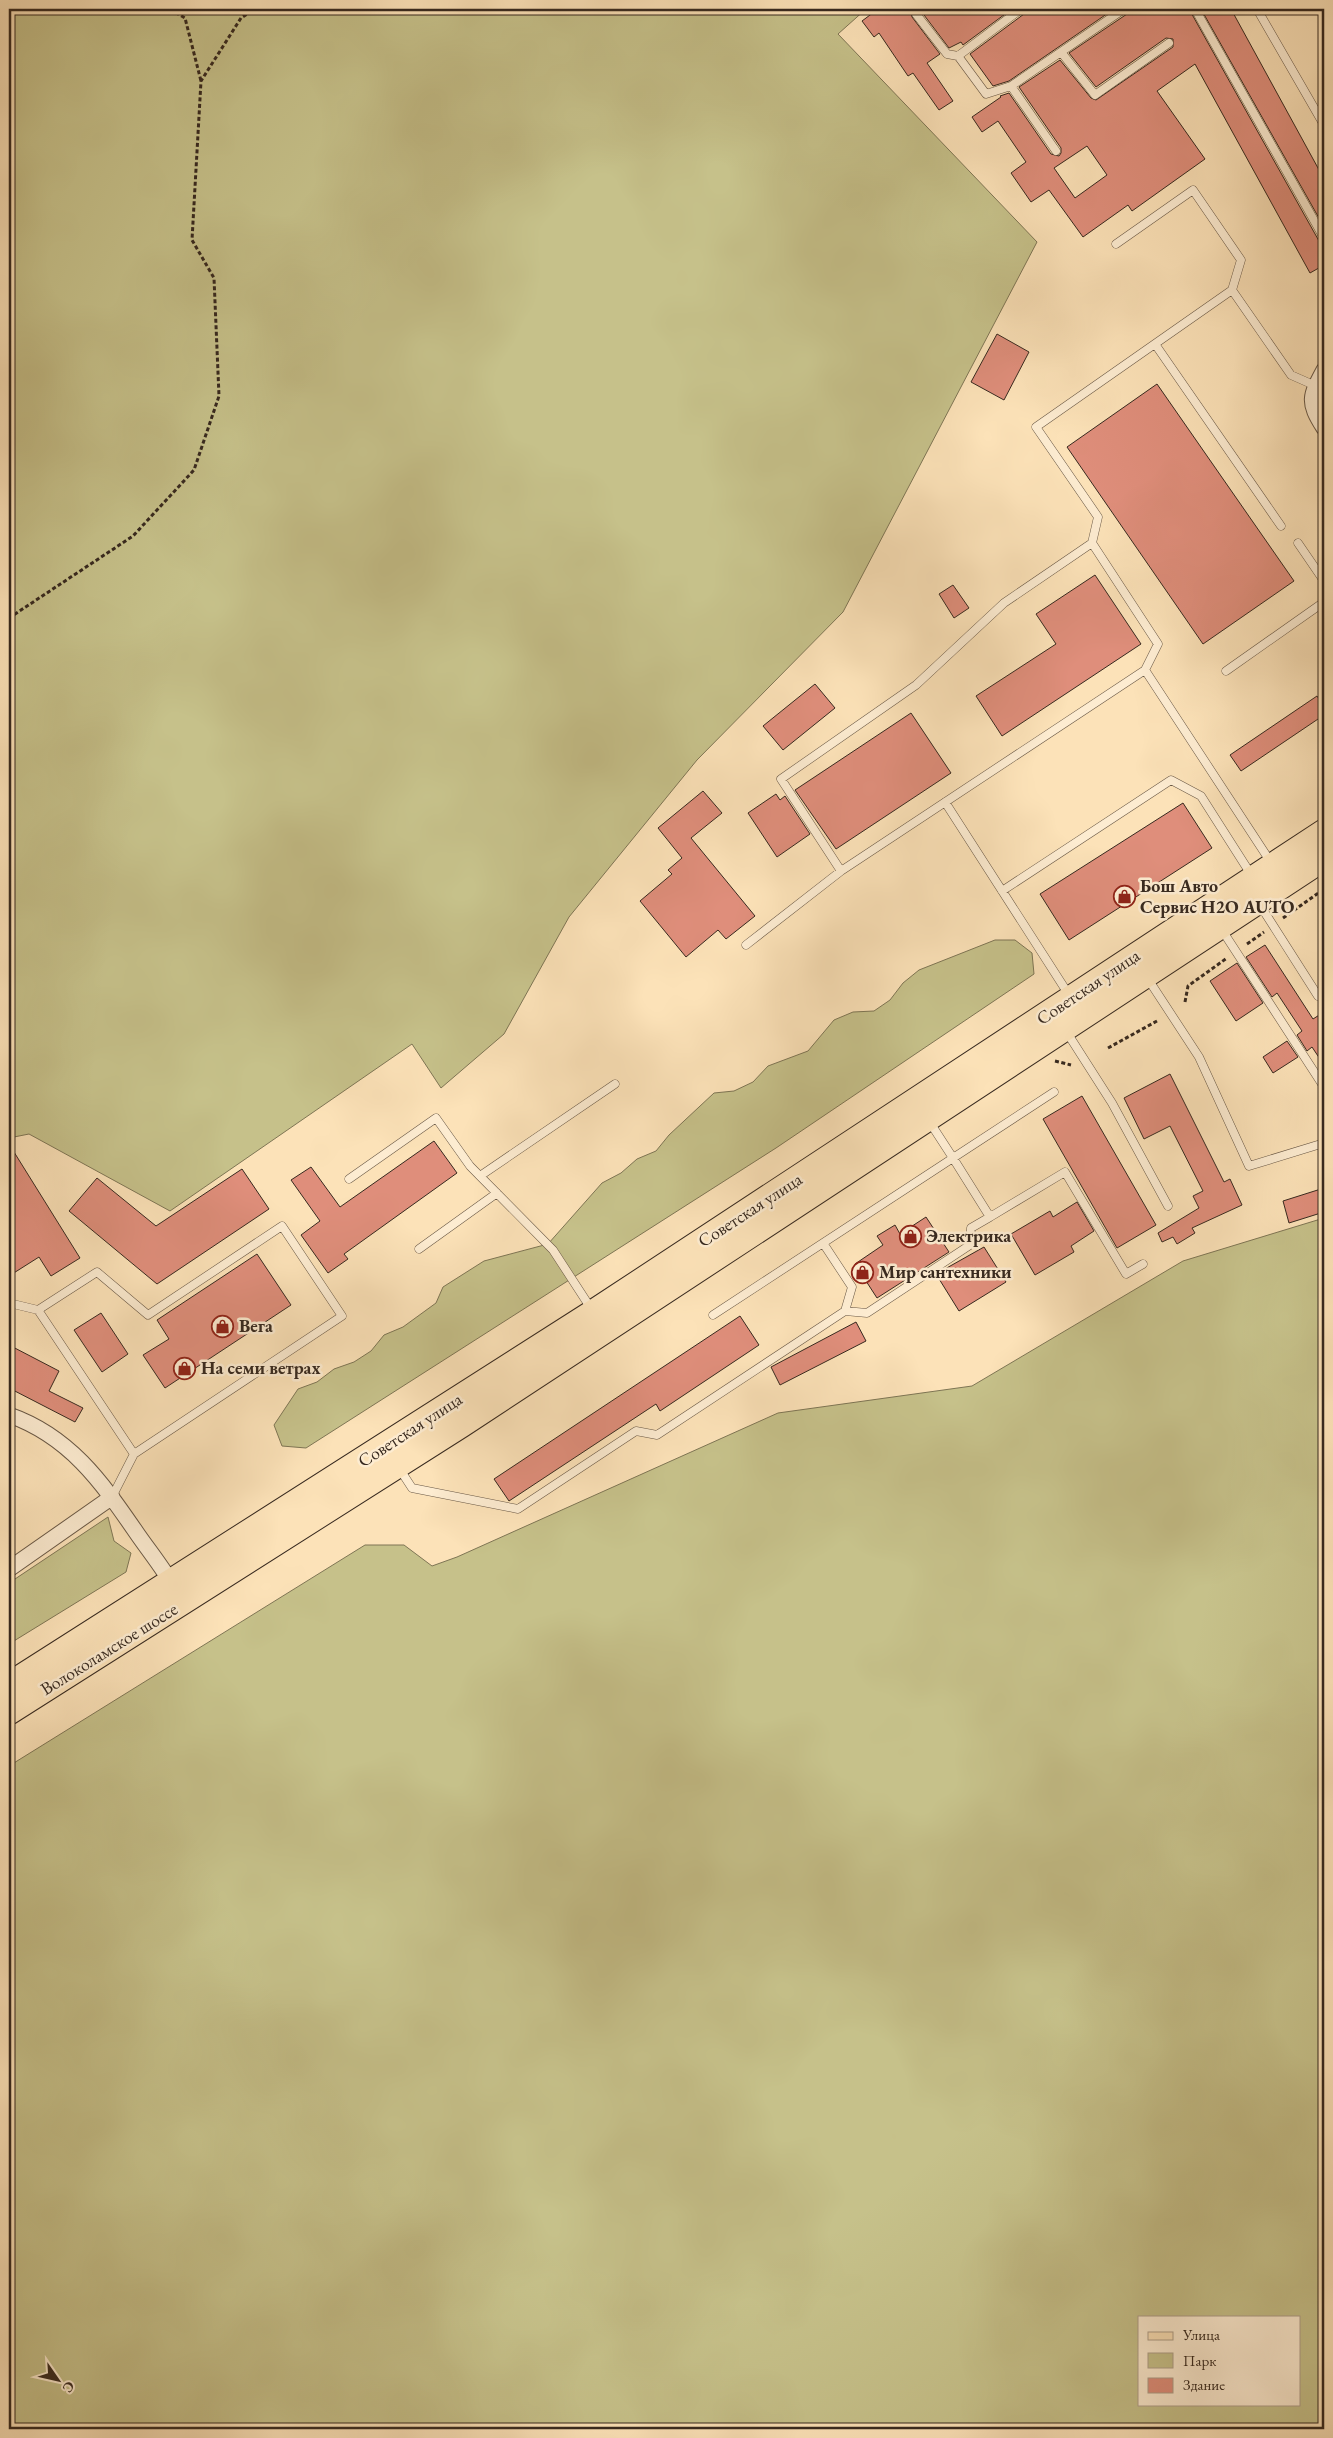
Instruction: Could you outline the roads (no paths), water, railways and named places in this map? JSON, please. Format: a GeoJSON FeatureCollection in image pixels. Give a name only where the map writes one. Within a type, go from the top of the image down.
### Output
{"type":"FeatureCollection","features":[{"type":"Feature","properties":{"kind":"main road","name":"Советская улица"},"geometry":{"type":"LineString","coordinates":[[177,1592],[594,1312],[1071,998],[1262,881],[1324,832]]}},
{"type":"Feature","properties":{"kind":"main road","name":"Советская улица"},"geometry":{"type":"LineString","coordinates":[[177,1592],[398,1466],[928,1119],[1220,926],[1262,881],[1324,858]]}},
{"type":"Feature","properties":{"kind":"main road","name":"Волоколамское шоссе"},"geometry":{"type":"LineString","coordinates":[[9,1685],[177,1592]]}},
{"type":"Feature","properties":{"kind":"main road","name":"Волоколамское шоссе"},"geometry":{"type":"LineString","coordinates":[[9,1712],[177,1592]]}},
{"type":"Feature","properties":{"kind":"street"},"geometry":{"type":"LineString","coordinates":[[1324,370],[1312,395],[1314,412],[1324,428]]}},
{"type":"Feature","properties":{"kind":"street"},"geometry":{"type":"LineString","coordinates":[[9,1415],[37,1426],[68,1449],[95,1474],[177,1592]]}},
{"type":"Feature","properties":{"kind":"street"},"geometry":{"type":"LineString","coordinates":[[9,1569],[112,1497]]}},
{"type":"Feature","properties":{"kind":"lane"},"geometry":{"type":"LineString","coordinates":[[923,9],[916,14],[947,54],[958,56],[986,94],[1011,86],[1124,9]]}},
{"type":"Feature","properties":{"kind":"lane"},"geometry":{"type":"LineString","coordinates":[[958,56],[1021,9]]}},
{"type":"Feature","properties":{"kind":"lane"},"geometry":{"type":"LineString","coordinates":[[1196,9],[1324,238]]}},
{"type":"Feature","properties":{"kind":"lane"},"geometry":{"type":"LineString","coordinates":[[1257,9],[1324,125]]}},
{"type":"Feature","properties":{"kind":"lane"},"geometry":{"type":"LineString","coordinates":[[1062,52],[1094,95],[1169,43]]}},
{"type":"Feature","properties":{"kind":"lane"},"geometry":{"type":"LineString","coordinates":[[1011,86],[1056,151]]}},
{"type":"Feature","properties":{"kind":"lane"},"geometry":{"type":"LineString","coordinates":[[841,871],[781,779],[916,685],[1004,603],[1092,543],[1098,517],[1036,427],[1232,290],[1241,260],[1193,190],[1116,244]]}},
{"type":"Feature","properties":{"kind":"lane"},"geometry":{"type":"LineString","coordinates":[[1232,290],[1291,374],[1316,386]]}},
{"type":"Feature","properties":{"kind":"lane"},"geometry":{"type":"LineString","coordinates":[[1155,344],[1281,526]]}},
{"type":"Feature","properties":{"kind":"lane"},"geometry":{"type":"LineString","coordinates":[[746,945],[841,871],[1145,670],[1158,644],[1092,543]]}},
{"type":"Feature","properties":{"kind":"lane"},"geometry":{"type":"LineString","coordinates":[[1298,543],[1324,581]]}},
{"type":"Feature","properties":{"kind":"lane"},"geometry":{"type":"LineString","coordinates":[[1226,671],[1324,602]]}},
{"type":"Feature","properties":{"kind":"lane"},"geometry":{"type":"LineString","coordinates":[[1145,670],[1262,881],[1273,925],[1318,996],[1324,992]]}},
{"type":"Feature","properties":{"kind":"lane"},"geometry":{"type":"LineString","coordinates":[[1002,891],[1171,780],[1201,796],[1262,881]]}},
{"type":"Feature","properties":{"kind":"lane"},"geometry":{"type":"LineString","coordinates":[[946,802],[1071,998]]}},
{"type":"Feature","properties":{"kind":"lane"},"geometry":{"type":"LineString","coordinates":[[1220,926],[1324,1087]]}},
{"type":"Feature","properties":{"kind":"lane"},"geometry":{"type":"LineString","coordinates":[[1146,975],[1199,1057],[1249,1166],[1324,1143]]}},
{"type":"Feature","properties":{"kind":"lane"},"geometry":{"type":"LineString","coordinates":[[1065,1029],[1112,1103],[1168,1206]]}},
{"type":"Feature","properties":{"kind":"lane"},"geometry":{"type":"LineString","coordinates":[[480,1176],[615,1084]]}},
{"type":"Feature","properties":{"kind":"lane"},"geometry":{"type":"LineString","coordinates":[[713,1315],[1054,1092]]}},
{"type":"Feature","properties":{"kind":"lane"},"geometry":{"type":"LineString","coordinates":[[349,1179],[436,1118],[470,1166],[553,1250],[594,1312]]}},
{"type":"Feature","properties":{"kind":"lane"},"geometry":{"type":"LineString","coordinates":[[928,1119],[990,1217]]}},
{"type":"Feature","properties":{"kind":"lane"},"geometry":{"type":"LineString","coordinates":[[398,1466],[412,1488],[518,1509],[636,1431],[657,1435],[845,1311],[867,1313],[970,1245],[971,1228],[1065,1172],[1126,1274],[1143,1264]]}},
{"type":"Feature","properties":{"kind":"lane"},"geometry":{"type":"LineString","coordinates":[[419,1249],[497,1193]]}},
{"type":"Feature","properties":{"kind":"lane"},"geometry":{"type":"LineString","coordinates":[[9,1304],[38,1310],[97,1272],[148,1315],[282,1226],[342,1316],[134,1454],[112,1497]]}},
{"type":"Feature","properties":{"kind":"lane"},"geometry":{"type":"LineString","coordinates":[[823,1243],[852,1287],[845,1311]]}},
{"type":"Feature","properties":{"kind":"lane"},"geometry":{"type":"LineString","coordinates":[[38,1310],[134,1454]]}},
{"type":"Feature","properties":{"kind":"place","name":"Бош Авто Сервис H2O AUTO"},"geometry":{"type":"Point","coordinates":[1124,896]}},
{"type":"Feature","properties":{"kind":"place","name":"Электрика"},"geometry":{"type":"Point","coordinates":[910,1236]}},
{"type":"Feature","properties":{"kind":"place","name":"Мир сантехники"},"geometry":{"type":"Point","coordinates":[863,1272]}},
{"type":"Feature","properties":{"kind":"place","name":"Вега"},"geometry":{"type":"Point","coordinates":[223,1326]}},
{"type":"Feature","properties":{"kind":"place","name":"На семи ветрах"},"geometry":{"type":"Point","coordinates":[185,1368]}}]}
